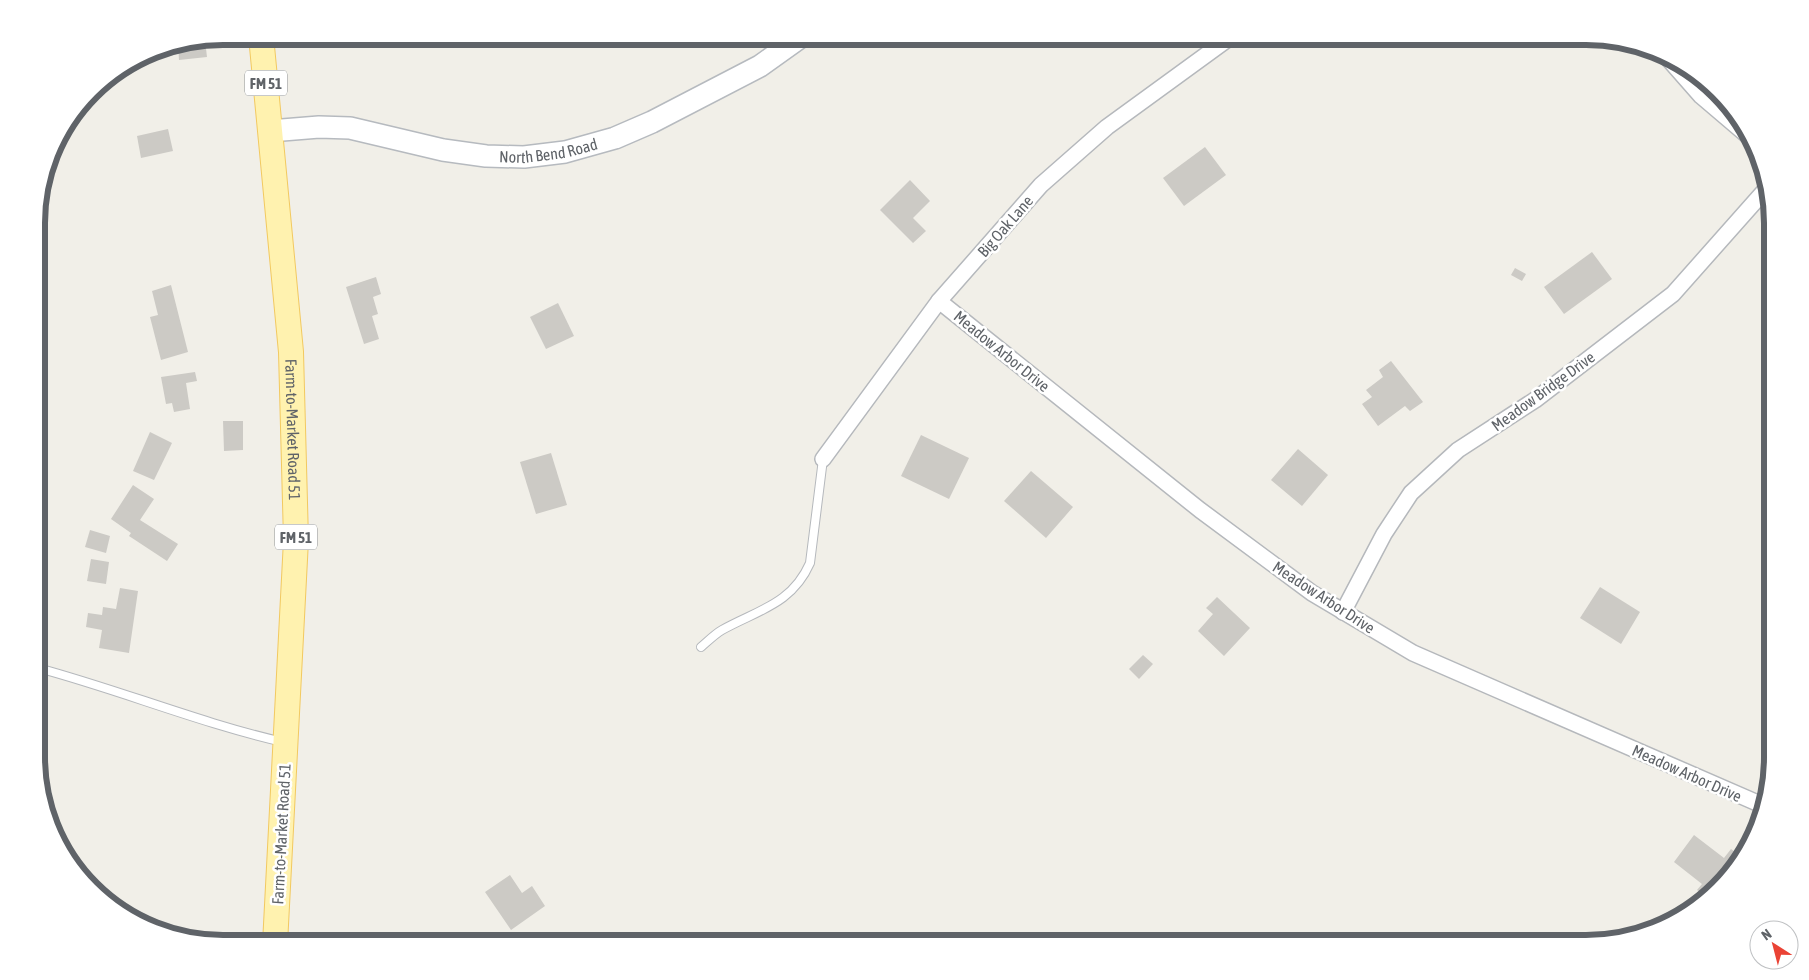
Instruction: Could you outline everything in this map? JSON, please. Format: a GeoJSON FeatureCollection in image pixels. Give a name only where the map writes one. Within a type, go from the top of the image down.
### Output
{"type":"FeatureCollection","features":[{"type":"Feature","properties":{"kind":"main road","name":"Farm-to-Market Road 51"},"geometry":{"type":"LineString","coordinates":[[262,45],[291,352],[296,540],[292,660],[285,742],[275,935]]}},
{"type":"Feature","properties":{"kind":"street","name":"North Bend Road"},"geometry":{"type":"LineString","coordinates":[[270,130],[319,127],[350,128],[443,150],[486,156],[524,157],[565,152],[615,138],[652,122],[760,66],[789,45]]}},
{"type":"Feature","properties":{"kind":"street","name":"Big Oak Lane"},"geometry":{"type":"LineString","coordinates":[[823,459],[939,301],[1042,185],[1107,127],[1220,45]]}},
{"type":"Feature","properties":{"kind":"street"},"geometry":{"type":"LineString","coordinates":[[1680,72],[1701,96],[1734,124]]}},
{"type":"Feature","properties":{"kind":"street","name":"Meadow Bridge Drive"},"geometry":{"type":"LineString","coordinates":[[1343,612],[1384,534],[1412,493],[1458,450],[1535,400],[1673,294],[1762,194]]}},
{"type":"Feature","properties":{"kind":"street","name":"Meadow Arbor Drive"},"geometry":{"type":"LineString","coordinates":[[939,301],[1200,510],[1312,593],[1413,653],[1758,803]]}},
{"type":"Feature","properties":{"kind":"lane"},"geometry":{"type":"LineString","coordinates":[[701,647],[722,630],[779,602],[803,579],[810,563],[823,459]]}},
{"type":"Feature","properties":{"kind":"lane"},"geometry":{"type":"LineString","coordinates":[[45,670],[99,684],[237,732],[285,742]]}},
{"type":"Feature","properties":{"kind":"building"},"geometry":{"type":"Polygon","coordinates":[[[206,46],[207,57],[179,60],[178,51],[206,46]]]}},
{"type":"Feature","properties":{"kind":"building"},"geometry":{"type":"Polygon","coordinates":[[[168,129],[173,151],[141,158],[137,136],[168,129]]]}},
{"type":"Feature","properties":{"kind":"building"},"geometry":{"type":"Polygon","coordinates":[[[1205,147],[1226,175],[1184,206],[1163,178],[1205,147]]]}},
{"type":"Feature","properties":{"kind":"building"},"geometry":{"type":"Polygon","coordinates":[[[910,180],[930,201],[913,218],[926,231],[913,243],[880,210],[910,180]]]}},
{"type":"Feature","properties":{"kind":"building"},"geometry":{"type":"Polygon","coordinates":[[[1592,252],[1612,279],[1564,314],[1544,287],[1592,252]]]}},
{"type":"Feature","properties":{"kind":"building"},"geometry":{"type":"Polygon","coordinates":[[[1515,268],[1526,274],[1522,281],[1511,275],[1515,268]]]}},
{"type":"Feature","properties":{"kind":"building"},"geometry":{"type":"Polygon","coordinates":[[[376,277],[381,294],[373,297],[378,314],[372,316],[379,339],[364,344],[346,287],[376,277]]]}},
{"type":"Feature","properties":{"kind":"building"},"geometry":{"type":"Polygon","coordinates":[[[171,285],[188,352],[161,360],[150,317],[158,315],[152,291],[171,285]]]}},
{"type":"Feature","properties":{"kind":"building"},"geometry":{"type":"Polygon","coordinates":[[[558,303],[574,336],[546,349],[530,317],[558,303]]]}},
{"type":"Feature","properties":{"kind":"building"},"geometry":{"type":"Polygon","coordinates":[[[1391,361],[1423,402],[1410,411],[1405,406],[1378,426],[1362,404],[1372,397],[1366,390],[1383,377],[1379,370],[1391,361]]]}},
{"type":"Feature","properties":{"kind":"building"},"geometry":{"type":"Polygon","coordinates":[[[195,372],[197,381],[186,383],[190,409],[174,412],[172,403],[166,404],[161,377],[195,372]]]}},
{"type":"Feature","properties":{"kind":"building"},"geometry":{"type":"Polygon","coordinates":[[[223,421],[243,421],[243,450],[224,451],[223,421]]]}},
{"type":"Feature","properties":{"kind":"building"},"geometry":{"type":"Polygon","coordinates":[[[150,432],[172,443],[154,480],[133,471],[150,432]]]}},
{"type":"Feature","properties":{"kind":"building"},"geometry":{"type":"Polygon","coordinates":[[[921,435],[969,458],[949,499],[901,476],[921,435]]]}},
{"type":"Feature","properties":{"kind":"building"},"geometry":{"type":"Polygon","coordinates":[[[1298,449],[1328,475],[1302,506],[1271,480],[1298,449]]]}},
{"type":"Feature","properties":{"kind":"building"},"geometry":{"type":"Polygon","coordinates":[[[551,453],[567,505],[536,514],[520,462],[551,453]]]}},
{"type":"Feature","properties":{"kind":"building"},"geometry":{"type":"Polygon","coordinates":[[[1031,471],[1073,507],[1046,538],[1004,501],[1031,471]]]}},
{"type":"Feature","properties":{"kind":"building"},"geometry":{"type":"Polygon","coordinates":[[[133,485],[154,499],[140,520],[178,544],[167,561],[129,536],[131,533],[111,519],[133,485]]]}},
{"type":"Feature","properties":{"kind":"building"},"geometry":{"type":"Polygon","coordinates":[[[90,530],[110,536],[106,553],[85,547],[90,530]]]}},
{"type":"Feature","properties":{"kind":"building"},"geometry":{"type":"Polygon","coordinates":[[[91,559],[109,562],[106,584],[87,581],[91,559]]]}},
{"type":"Feature","properties":{"kind":"building"},"geometry":{"type":"Polygon","coordinates":[[[1600,587],[1640,612],[1621,644],[1580,618],[1600,587]]]}},
{"type":"Feature","properties":{"kind":"building"},"geometry":{"type":"Polygon","coordinates":[[[120,588],[138,591],[129,653],[99,648],[102,630],[86,627],[88,613],[102,615],[103,607],[116,609],[120,588]]]}},
{"type":"Feature","properties":{"kind":"building"},"geometry":{"type":"Polygon","coordinates":[[[1217,597],[1250,628],[1224,656],[1198,631],[1213,614],[1206,608],[1217,597]]]}},
{"type":"Feature","properties":{"kind":"building"},"geometry":{"type":"Polygon","coordinates":[[[1143,655],[1153,664],[1139,679],[1129,669],[1143,655]]]}},
{"type":"Feature","properties":{"kind":"building"},"geometry":{"type":"Polygon","coordinates":[[[1694,835],[1724,858],[1731,849],[1736,853],[1720,874],[1701,893],[1697,890],[1702,884],[1674,862],[1694,835]]]}},
{"type":"Feature","properties":{"kind":"building"},"geometry":{"type":"Polygon","coordinates":[[[510,875],[522,893],[532,886],[545,906],[511,930],[485,892],[510,875]]]}}]}
